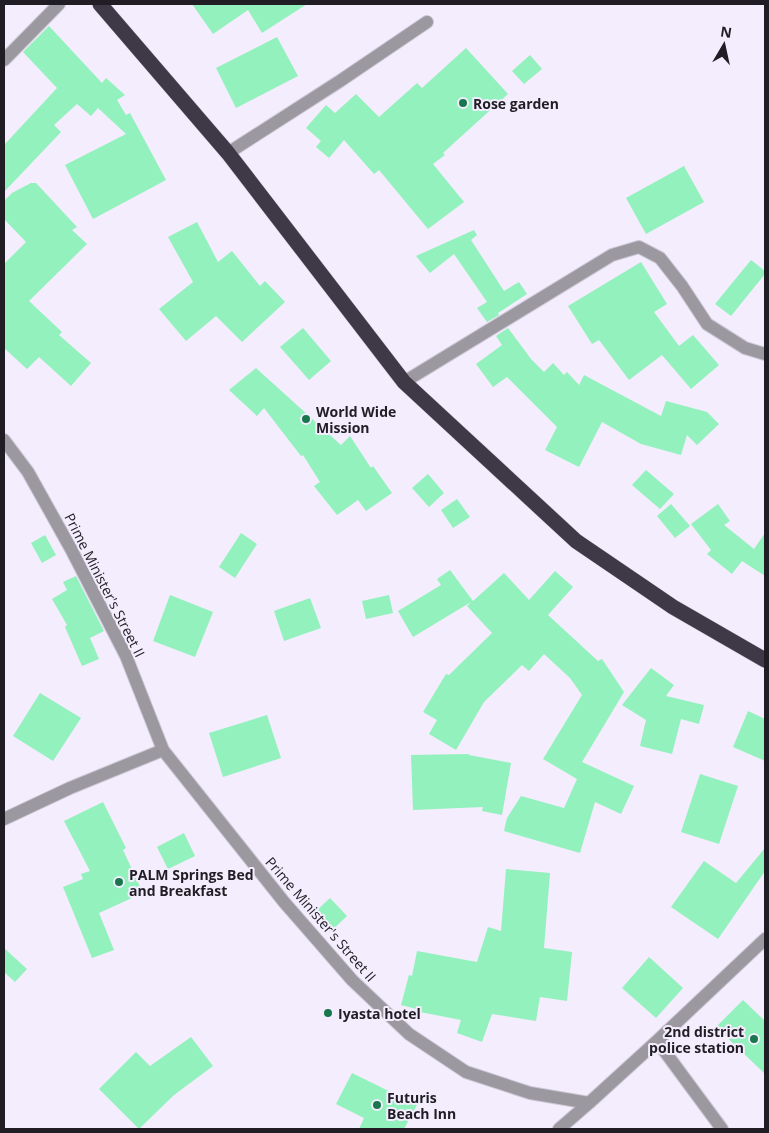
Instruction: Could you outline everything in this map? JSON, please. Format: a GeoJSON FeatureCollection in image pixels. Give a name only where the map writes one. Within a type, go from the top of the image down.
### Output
{"type":"FeatureCollection","features":[{"type":"Feature","properties":{"kind":"highway"},"geometry":{"type":"LineString","coordinates":[[100,4],[228,153],[404,382],[576,540],[673,607],[765,660]]}},
{"type":"Feature","properties":{"kind":"street"},"geometry":{"type":"LineString","coordinates":[[4,60],[58,4]]}},
{"type":"Feature","properties":{"kind":"street"},"geometry":{"type":"LineString","coordinates":[[228,153],[427,22]]}},
{"type":"Feature","properties":{"kind":"street"},"geometry":{"type":"LineString","coordinates":[[404,382],[612,255],[639,247],[660,258],[682,286],[707,324],[746,348],[765,354]]}},
{"type":"Feature","properties":{"kind":"street","name":"Prime Minister's Street II"},"geometry":{"type":"LineString","coordinates":[[4,440],[28,472],[71,549],[126,656],[163,750],[290,909],[352,980],[409,1034],[466,1072],[530,1093],[589,1103]]}},
{"type":"Feature","properties":{"kind":"street"},"geometry":{"type":"LineString","coordinates":[[4,819],[70,788],[163,750]]}},
{"type":"Feature","properties":{"kind":"street"},"geometry":{"type":"LineString","coordinates":[[559,1129],[765,940]]}},
{"type":"Feature","properties":{"kind":"street"},"geometry":{"type":"LineString","coordinates":[[657,1041],[722,1129]]}},
{"type":"Feature","properties":{"kind":"building"},"geometry":{"type":"Polygon","coordinates":[[[192,4],[307,4],[262,33],[248,10],[213,34],[192,4]]]}},
{"type":"Feature","properties":{"kind":"building"},"geometry":{"type":"Polygon","coordinates":[[[49,26],[102,83],[106,78],[125,95],[117,100],[126,115],[130,113],[166,180],[93,219],[65,165],[126,134],[98,108],[91,116],[77,104],[54,125],[61,132],[4,192],[4,145],[57,88],[23,52],[49,26]]]}},
{"type":"Feature","properties":{"kind":"building"},"geometry":{"type":"Polygon","coordinates":[[[277,37],[298,76],[236,108],[216,68],[277,37]]]}},
{"type":"Feature","properties":{"kind":"building"},"geometry":{"type":"Polygon","coordinates":[[[466,48],[508,94],[443,153],[445,155],[433,164],[464,202],[428,229],[379,170],[374,174],[344,140],[329,158],[316,147],[321,141],[306,128],[326,105],[335,113],[356,94],[379,117],[417,83],[422,88],[466,48]]]}},
{"type":"Feature","properties":{"kind":"building"},"geometry":{"type":"Polygon","coordinates":[[[530,55],[542,69],[524,84],[512,71],[530,55]]]}},
{"type":"Feature","properties":{"kind":"building"},"geometry":{"type":"Polygon","coordinates":[[[684,166],[704,202],[646,234],[626,198],[684,166]]]}},
{"type":"Feature","properties":{"kind":"building"},"geometry":{"type":"Polygon","coordinates":[[[31,183],[36,183],[77,227],[72,230],[87,244],[29,301],[62,332],[59,335],[91,363],[71,386],[39,357],[27,369],[4,348],[4,264],[26,242],[4,219],[4,201],[12,193],[31,183]]]}},
{"type":"Feature","properties":{"kind":"building"},"geometry":{"type":"Polygon","coordinates":[[[197,222],[218,262],[232,251],[260,286],[265,281],[285,302],[242,342],[216,316],[186,341],[159,309],[193,282],[168,237],[197,222]]]}},
{"type":"Feature","properties":{"kind":"building"},"geometry":{"type":"Polygon","coordinates":[[[474,230],[477,235],[471,240],[504,291],[519,282],[527,294],[487,322],[477,308],[487,302],[454,254],[430,273],[416,256],[474,230]]]}},
{"type":"Feature","properties":{"kind":"building"},"geometry":{"type":"Polygon","coordinates":[[[751,260],[765,271],[765,274],[731,316],[715,304],[751,260]]]}},
{"type":"Feature","properties":{"kind":"building"},"geometry":{"type":"Polygon","coordinates":[[[641,262],[667,304],[654,312],[679,346],[693,335],[719,365],[691,389],[662,355],[629,380],[599,340],[592,344],[568,306],[641,262]]]}},
{"type":"Feature","properties":{"kind":"building"},"geometry":{"type":"Polygon","coordinates":[[[303,328],[331,361],[309,380],[280,347],[303,328]]]}},
{"type":"Feature","properties":{"kind":"building"},"geometry":{"type":"Polygon","coordinates":[[[508,328],[531,359],[544,372],[553,363],[564,375],[567,372],[579,385],[584,375],[661,416],[666,401],[707,412],[719,424],[697,445],[687,435],[681,455],[641,444],[602,422],[579,467],[545,450],[557,427],[507,377],[493,387],[476,364],[502,345],[496,336],[508,328]]]}},
{"type":"Feature","properties":{"kind":"building"},"geometry":{"type":"Polygon","coordinates":[[[256,368],[341,445],[350,436],[371,468],[373,466],[392,493],[366,511],[358,500],[337,515],[314,486],[320,482],[303,455],[301,456],[264,408],[257,416],[229,390],[256,368]]]}},
{"type":"Feature","properties":{"kind":"building"},"geometry":{"type":"Polygon","coordinates":[[[646,470],[674,494],[660,509],[632,485],[646,470]]]}},
{"type":"Feature","properties":{"kind":"building"},"geometry":{"type":"Polygon","coordinates":[[[428,474],[444,493],[429,507],[412,488],[428,474]]]}},
{"type":"Feature","properties":{"kind":"building"},"geometry":{"type":"Polygon","coordinates":[[[457,499],[470,517],[453,528],[441,510],[457,499]]]}},
{"type":"Feature","properties":{"kind":"building"},"geometry":{"type":"Polygon","coordinates":[[[671,504],[690,526],[675,538],[657,516],[671,504]]]}},
{"type":"Feature","properties":{"kind":"building"},"geometry":{"type":"Polygon","coordinates":[[[718,504],[730,521],[724,525],[754,549],[765,533],[765,576],[742,561],[732,574],[707,554],[711,550],[691,524],[718,504]]]}},
{"type":"Feature","properties":{"kind":"building"},"geometry":{"type":"Polygon","coordinates":[[[241,533],[257,544],[235,578],[219,567],[241,533]]]}},
{"type":"Feature","properties":{"kind":"building"},"geometry":{"type":"Polygon","coordinates":[[[45,535],[56,555],[42,563],[31,543],[45,535]]]}},
{"type":"Feature","properties":{"kind":"building"},"geometry":{"type":"Polygon","coordinates":[[[450,570],[473,601],[504,573],[529,600],[555,571],[573,587],[548,615],[598,661],[602,659],[624,692],[582,762],[634,786],[621,814],[595,802],[580,853],[504,831],[507,818],[521,796],[564,808],[577,779],[543,759],[582,695],[570,678],[544,654],[529,671],[522,665],[484,702],[456,750],[429,734],[437,720],[423,712],[446,674],[449,675],[492,633],[467,606],[471,602],[413,637],[398,611],[441,585],[437,579],[450,570]]]}},
{"type":"Feature","properties":{"kind":"building"},"geometry":{"type":"Polygon","coordinates":[[[76,576],[104,631],[90,638],[99,659],[82,666],[65,627],[67,625],[52,599],[67,590],[63,582],[76,576]]]}},
{"type":"Feature","properties":{"kind":"building"},"geometry":{"type":"Polygon","coordinates":[[[170,595],[213,612],[195,657],[153,641],[170,595]]]}},
{"type":"Feature","properties":{"kind":"building"},"geometry":{"type":"Polygon","coordinates":[[[389,595],[393,613],[366,619],[362,601],[389,595]]]}},
{"type":"Feature","properties":{"kind":"building"},"geometry":{"type":"Polygon","coordinates":[[[310,598],[321,628],[284,641],[274,611],[310,598]]]}},
{"type":"Feature","properties":{"kind":"building"},"geometry":{"type":"Polygon","coordinates":[[[651,668],[674,685],[666,696],[704,705],[699,724],[681,719],[672,754],[640,746],[646,720],[622,705],[651,668]]]}},
{"type":"Feature","properties":{"kind":"building"},"geometry":{"type":"Polygon","coordinates":[[[40,693],[81,718],[53,761],[13,736],[40,693]]]}},
{"type":"Feature","properties":{"kind":"building"},"geometry":{"type":"Polygon","coordinates":[[[748,711],[765,719],[765,761],[733,747],[748,711]]]}},
{"type":"Feature","properties":{"kind":"building"},"geometry":{"type":"Polygon","coordinates":[[[267,715],[281,758],[223,777],[209,733],[267,715]]]}},
{"type":"Feature","properties":{"kind":"building"},"geometry":{"type":"Polygon","coordinates":[[[469,754],[511,763],[502,815],[482,811],[483,807],[413,810],[411,755],[469,754]]]}},
{"type":"Feature","properties":{"kind":"building"},"geometry":{"type":"Polygon","coordinates":[[[700,774],[738,786],[719,844],[681,832],[700,774]]]}},
{"type":"Feature","properties":{"kind":"building"},"geometry":{"type":"Polygon","coordinates":[[[103,802],[126,848],[123,850],[143,893],[99,913],[114,950],[92,958],[63,887],[83,879],[81,874],[90,871],[64,821],[103,802]]]}},
{"type":"Feature","properties":{"kind":"building"},"geometry":{"type":"Polygon","coordinates":[[[184,833],[195,856],[168,869],[157,847],[184,833]]]}},
{"type":"Feature","properties":{"kind":"building"},"geometry":{"type":"Polygon","coordinates":[[[765,848],[765,871],[718,939],[671,907],[704,861],[736,883],[765,848]]]}},
{"type":"Feature","properties":{"kind":"building"},"geometry":{"type":"Polygon","coordinates":[[[506,869],[550,873],[544,948],[572,952],[567,1001],[540,997],[536,1021],[492,1014],[482,1042],[457,1033],[461,1020],[420,1012],[420,1010],[401,1005],[409,975],[412,976],[417,951],[477,962],[488,927],[501,931],[506,869]]]}},
{"type":"Feature","properties":{"kind":"building"},"geometry":{"type":"Polygon","coordinates":[[[330,898],[347,916],[330,932],[313,914],[330,898]]]}},
{"type":"Feature","properties":{"kind":"building"},"geometry":{"type":"Polygon","coordinates":[[[4,948],[27,969],[15,982],[4,972],[4,948]]]}},
{"type":"Feature","properties":{"kind":"building"},"geometry":{"type":"Polygon","coordinates":[[[649,957],[683,988],[656,1018],[622,988],[649,957]]]}},
{"type":"Feature","properties":{"kind":"building"},"geometry":{"type":"Polygon","coordinates":[[[743,1000],[765,1021],[765,1074],[716,1027],[743,1000]]]}},
{"type":"Feature","properties":{"kind":"building"},"geometry":{"type":"Polygon","coordinates":[[[191,1037],[213,1066],[174,1095],[139,1129],[99,1089],[136,1052],[150,1066],[191,1037]]]}},
{"type":"Feature","properties":{"kind":"building"},"geometry":{"type":"Polygon","coordinates":[[[352,1073],[417,1105],[404,1129],[359,1129],[364,1118],[336,1104],[352,1073]]]}},
{"type":"Feature","properties":{"kind":"place","name":"Rose garden"},"geometry":{"type":"Point","coordinates":[463,103]}},
{"type":"Feature","properties":{"kind":"place","name":"World Wide Mission"},"geometry":{"type":"Point","coordinates":[306,419]}},
{"type":"Feature","properties":{"kind":"place","name":"PALM Springs Bed and Breakfast"},"geometry":{"type":"Point","coordinates":[119,882]}},
{"type":"Feature","properties":{"kind":"place","name":"Iyasta hotel"},"geometry":{"type":"Point","coordinates":[328,1013]}},
{"type":"Feature","properties":{"kind":"place","name":"2nd district police station"},"geometry":{"type":"Point","coordinates":[754,1039]}},
{"type":"Feature","properties":{"kind":"place","name":"Futuris Beach Inn"},"geometry":{"type":"Point","coordinates":[377,1105]}}]}
